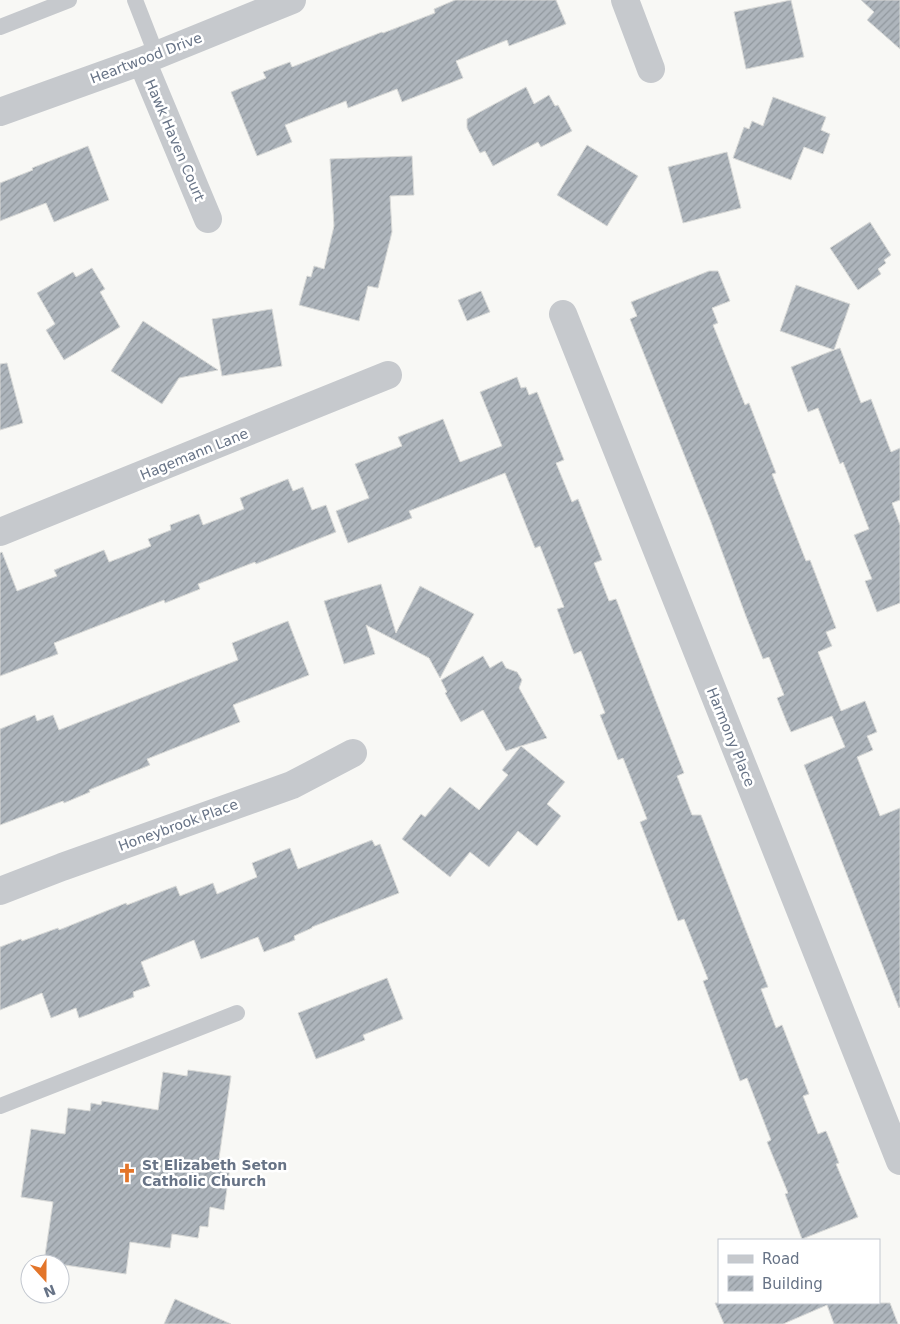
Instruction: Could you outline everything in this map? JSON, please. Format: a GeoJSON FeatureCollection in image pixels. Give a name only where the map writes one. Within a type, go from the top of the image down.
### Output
{"type":"FeatureCollection","features":[{"type":"Feature","properties":{"kind":"street","name":"Heartwood Drive"},"geometry":{"type":"LineString","coordinates":[[0,112],[149,58],[292,0]]}},
{"type":"Feature","properties":{"kind":"street"},"geometry":{"type":"LineString","coordinates":[[625,0],[651,69]]}},
{"type":"Feature","properties":{"kind":"street","name":"Hawk Haven Court"},"geometry":{"type":"LineString","coordinates":[[149,58],[208,219]]}},
{"type":"Feature","properties":{"kind":"street","name":"Harmony Place"},"geometry":{"type":"LineString","coordinates":[[563,314],[900,1161]]}},
{"type":"Feature","properties":{"kind":"street","name":"Hagemann Lane"},"geometry":{"type":"LineString","coordinates":[[0,532],[388,375]]}},
{"type":"Feature","properties":{"kind":"street","name":"Honeybrook Place"},"geometry":{"type":"LineString","coordinates":[[0,891],[292,785],[353,753]]}},
{"type":"Feature","properties":{"kind":"lane"},"geometry":{"type":"LineString","coordinates":[[0,27],[69,0]]}},
{"type":"Feature","properties":{"kind":"lane"},"geometry":{"type":"LineString","coordinates":[[135,0],[149,58]]}},
{"type":"Feature","properties":{"kind":"lane"},"geometry":{"type":"LineString","coordinates":[[0,1106],[237,1012]]}},
{"type":"Feature","properties":{"kind":"building"},"geometry":{"type":"Polygon","coordinates":[[[455,0],[556,0],[566,24],[509,46],[507,40],[456,61],[463,78],[402,102],[397,89],[348,108],[346,101],[285,125],[292,142],[257,156],[231,92],[266,78],[263,72],[290,62],[292,67],[383,33],[435,13],[434,9],[455,0]]]}},
{"type":"Feature","properties":{"kind":"building"},"geometry":{"type":"Polygon","coordinates":[[[791,0],[804,57],[746,69],[734,12],[791,0]]]}},
{"type":"Feature","properties":{"kind":"building"},"geometry":{"type":"Polygon","coordinates":[[[861,0],[900,0],[900,49],[867,20],[874,12],[861,0]]]}},
{"type":"Feature","properties":{"kind":"building"},"geometry":{"type":"Polygon","coordinates":[[[526,87],[534,104],[549,95],[555,106],[558,105],[572,131],[541,147],[538,142],[493,166],[485,151],[480,153],[467,128],[467,119],[526,87]]]}},
{"type":"Feature","properties":{"kind":"building"},"geometry":{"type":"Polygon","coordinates":[[[773,97],[826,117],[821,130],[830,134],[823,154],[804,147],[791,180],[733,158],[744,127],[749,129],[752,121],[763,126],[773,97]]]}},
{"type":"Feature","properties":{"kind":"building"},"geometry":{"type":"Polygon","coordinates":[[[587,145],[638,176],[607,226],[557,195],[587,145]]]}},
{"type":"Feature","properties":{"kind":"building"},"geometry":{"type":"Polygon","coordinates":[[[88,146],[109,200],[54,222],[46,203],[0,221],[0,183],[88,146]]]}},
{"type":"Feature","properties":{"kind":"building"},"geometry":{"type":"Polygon","coordinates":[[[727,152],[741,208],[683,223],[668,167],[727,152]]]}},
{"type":"Feature","properties":{"kind":"building"},"geometry":{"type":"Polygon","coordinates":[[[412,156],[414,195],[390,196],[392,232],[378,288],[368,286],[359,321],[299,305],[307,276],[311,277],[314,266],[324,269],[334,226],[330,159],[412,156]]]}},
{"type":"Feature","properties":{"kind":"building"},"geometry":{"type":"Polygon","coordinates":[[[870,222],[891,255],[884,260],[886,263],[878,269],[881,274],[858,290],[830,248],[870,222]]]}},
{"type":"Feature","properties":{"kind":"building"},"geometry":{"type":"Polygon","coordinates":[[[92,268],[105,289],[100,292],[120,327],[64,360],[46,330],[55,324],[37,293],[73,272],[76,277],[92,268]]]}},
{"type":"Feature","properties":{"kind":"building"},"geometry":{"type":"Polygon","coordinates":[[[709,271],[718,271],[730,301],[712,308],[718,323],[713,325],[745,405],[749,403],[776,473],[772,474],[806,561],[810,560],[836,628],[826,632],[832,646],[818,652],[841,711],[865,701],[877,732],[867,736],[873,750],[857,757],[880,816],[900,808],[899,1008],[804,765],[845,747],[832,716],[791,732],[777,698],[784,695],[769,657],[763,659],[630,319],[637,316],[631,302],[709,271]]]}},
{"type":"Feature","properties":{"kind":"building"},"geometry":{"type":"Polygon","coordinates":[[[796,285],[850,304],[834,350],[780,331],[796,285]]]}},
{"type":"Feature","properties":{"kind":"building"},"geometry":{"type":"Polygon","coordinates":[[[481,291],[490,312],[467,321],[458,300],[481,291]]]}},
{"type":"Feature","properties":{"kind":"building"},"geometry":{"type":"Polygon","coordinates":[[[272,309],[282,366],[222,376],[212,319],[272,309]]]}},
{"type":"Feature","properties":{"kind":"building"},"geometry":{"type":"Polygon","coordinates":[[[143,321],[218,370],[179,378],[162,404],[111,371],[143,321]]]}},
{"type":"Feature","properties":{"kind":"building"},"geometry":{"type":"Polygon","coordinates":[[[840,348],[861,403],[871,399],[891,452],[900,448],[900,500],[892,503],[900,525],[900,603],[877,612],[865,581],[872,579],[854,535],[869,529],[843,462],[840,464],[818,408],[808,412],[791,367],[840,348]]]}},
{"type":"Feature","properties":{"kind":"building"},"geometry":{"type":"Polygon","coordinates":[[[7,363],[23,423],[0,430],[0,364],[7,363]]]}},
{"type":"Feature","properties":{"kind":"building"},"geometry":{"type":"Polygon","coordinates":[[[517,377],[521,388],[526,387],[529,395],[537,392],[564,460],[556,463],[572,502],[578,499],[602,560],[594,563],[609,601],[616,599],[684,773],[677,776],[692,815],[701,815],[768,987],[761,989],[776,1028],[782,1025],[809,1094],[803,1096],[818,1134],[826,1131],[839,1163],[836,1164],[858,1217],[802,1239],[785,1194],[788,1193],[767,1142],[771,1140],[747,1078],[740,1081],[703,981],[708,979],[684,919],[678,921],[640,822],[647,819],[623,758],[618,760],[600,715],[605,713],[581,651],[574,654],[557,609],[564,607],[540,546],[535,548],[505,473],[409,511],[412,518],[348,543],[336,511],[369,498],[355,464],[402,446],[398,437],[443,419],[460,462],[502,446],[480,392],[517,377]]]}},
{"type":"Feature","properties":{"kind":"building"},"geometry":{"type":"Polygon","coordinates":[[[288,479],[293,491],[303,487],[312,510],[326,505],[336,532],[256,564],[255,562],[198,584],[200,589],[165,603],[164,600],[54,643],[58,654],[0,676],[0,553],[2,552],[17,591],[57,576],[54,570],[104,550],[109,562],[151,546],[148,539],[171,530],[170,525],[199,514],[203,525],[244,509],[240,498],[288,479]]]}},
{"type":"Feature","properties":{"kind":"building"},"geometry":{"type":"Polygon","coordinates":[[[381,584],[396,633],[420,586],[474,614],[440,678],[429,658],[366,625],[375,654],[344,664],[324,601],[381,584]]]}},
{"type":"Feature","properties":{"kind":"building"},"geometry":{"type":"Polygon","coordinates":[[[288,621],[309,675],[233,705],[240,722],[147,759],[150,765],[89,790],[90,792],[0,825],[0,729],[35,715],[37,721],[53,715],[59,730],[238,660],[232,643],[288,621]]]}},
{"type":"Feature","properties":{"kind":"building"},"geometry":{"type":"Polygon","coordinates":[[[483,656],[490,668],[502,661],[506,668],[517,672],[522,680],[519,688],[547,738],[506,751],[483,710],[461,722],[445,693],[447,692],[441,680],[483,656]]]}},
{"type":"Feature","properties":{"kind":"building"},"geometry":{"type":"Polygon","coordinates":[[[521,746],[565,782],[547,804],[561,816],[537,846],[518,831],[489,867],[470,852],[450,877],[402,839],[421,814],[425,817],[450,787],[479,810],[508,775],[502,770],[521,746]]]}},
{"type":"Feature","properties":{"kind":"building"},"geometry":{"type":"Polygon","coordinates":[[[372,840],[375,846],[380,844],[399,893],[312,927],[294,936],[295,940],[264,952],[258,937],[201,959],[194,940],[141,962],[150,986],[133,992],[134,997],[79,1018],[76,1008],[51,1018],[42,993],[0,1010],[0,947],[58,928],[59,930],[126,903],[127,905],[176,886],[180,896],[213,883],[217,894],[257,877],[252,863],[290,848],[298,869],[372,840]]]}},
{"type":"Feature","properties":{"kind":"building"},"geometry":{"type":"Polygon","coordinates":[[[387,978],[403,1019],[363,1035],[365,1040],[316,1059],[298,1013],[387,978]]]}},
{"type":"Feature","properties":{"kind":"building","name":"St Elizabeth Seton Catholic Church"},"geometry":{"type":"Polygon","coordinates":[[[188,1070],[231,1076],[219,1158],[231,1160],[224,1210],[210,1207],[208,1227],[200,1226],[198,1238],[172,1234],[170,1248],[130,1242],[126,1274],[70,1266],[70,1254],[45,1254],[53,1202],[21,1197],[31,1129],[65,1134],[68,1108],[90,1111],[91,1103],[101,1105],[102,1101],[158,1110],[163,1072],[187,1076],[188,1070]]]}},
{"type":"Feature","properties":{"kind":"building"},"geometry":{"type":"Polygon","coordinates":[[[175,1299],[231,1324],[164,1324],[175,1299]]]}},
{"type":"Feature","properties":{"kind":"building"},"geometry":{"type":"Polygon","coordinates":[[[715,1303],[890,1303],[898,1324],[834,1324],[827,1305],[783,1324],[724,1324],[715,1303]]]}},
{"type":"Feature","properties":{"kind":"place","name":"St Elizabeth Seton Catholic Church"},"geometry":{"type":"Point","coordinates":[127,1173]}}]}
